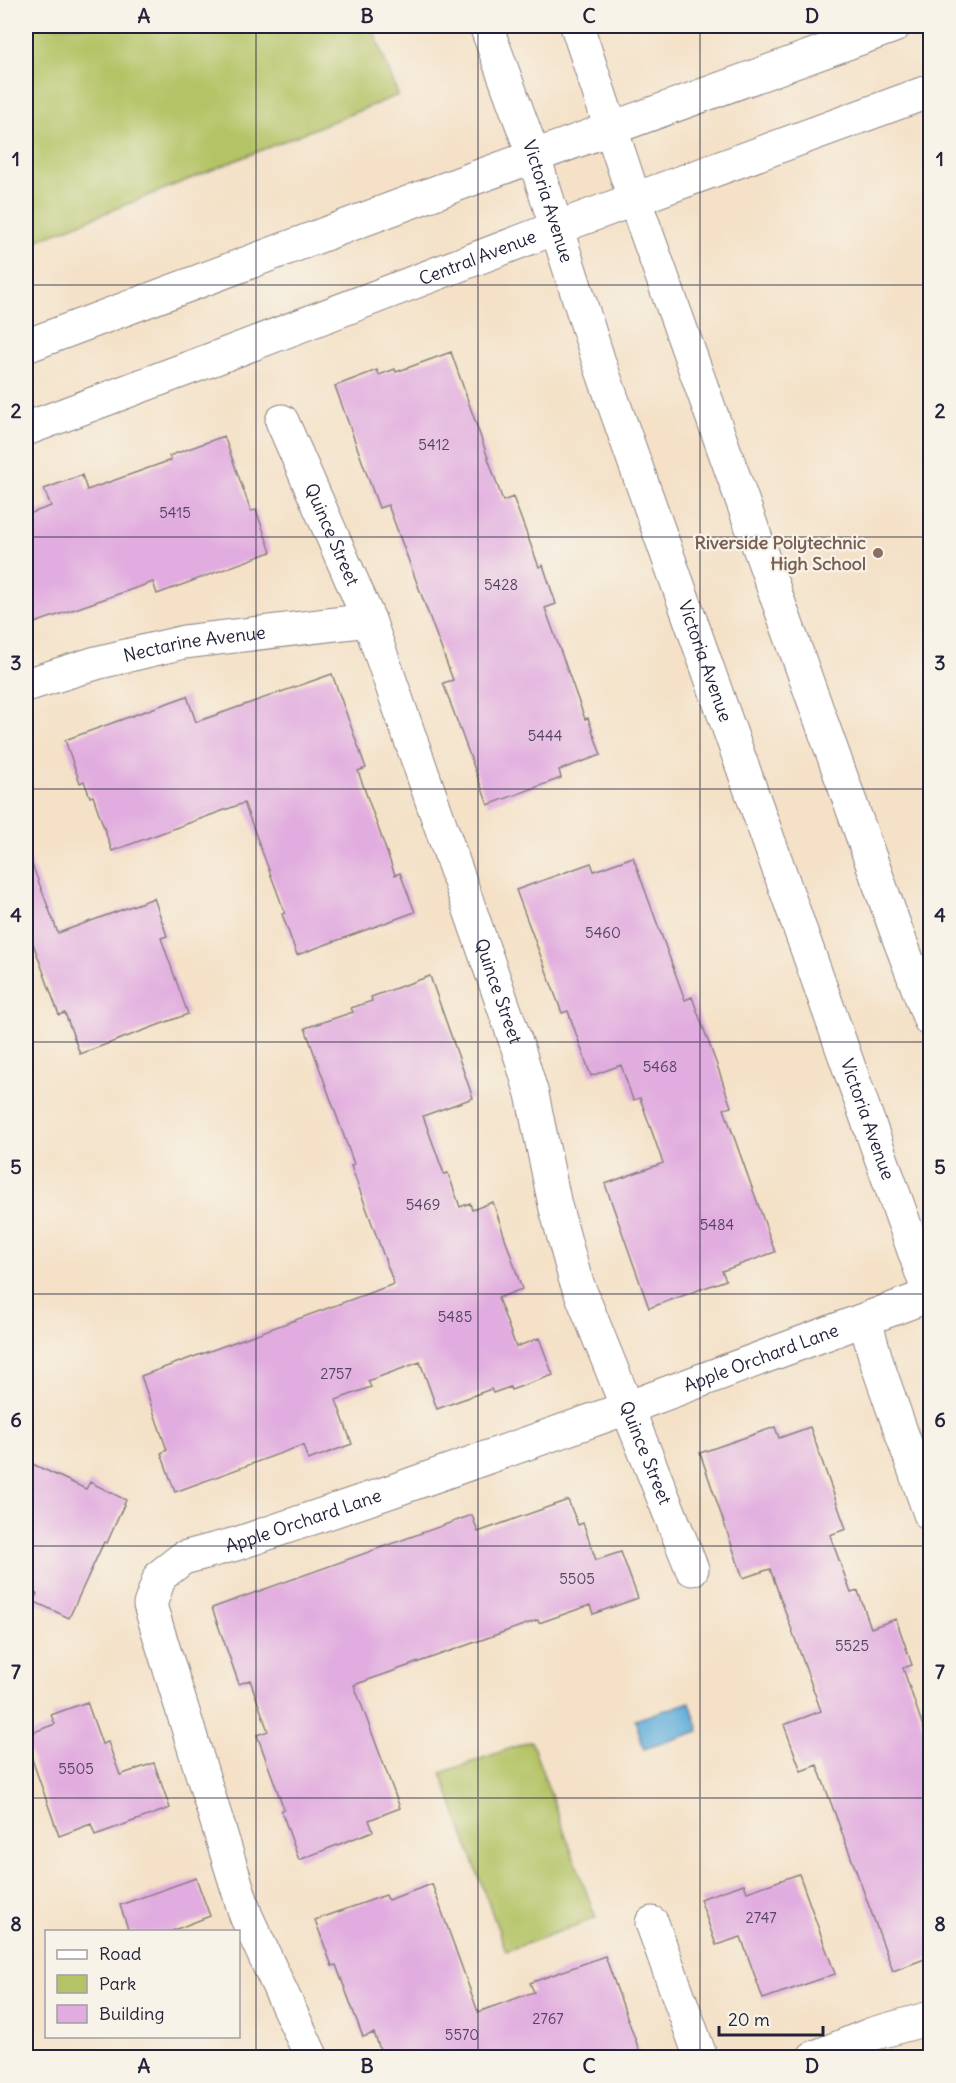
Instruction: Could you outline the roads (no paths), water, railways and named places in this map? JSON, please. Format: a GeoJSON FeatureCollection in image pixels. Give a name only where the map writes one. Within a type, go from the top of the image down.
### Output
{"type":"FeatureCollection","features":[{"type":"Feature","properties":{"kind":"main road","name":"Victoria Avenue"},"geometry":{"type":"LineString","coordinates":[[486,26],[534,157],[603,373],[930,1295]]}},
{"type":"Feature","properties":{"kind":"main road"},"geometry":{"type":"LineString","coordinates":[[577,26],[635,201],[893,923],[930,1020]]}},
{"type":"Feature","properties":{"kind":"main road"},"geometry":{"type":"LineString","coordinates":[[26,346],[612,128],[894,26]]}},
{"type":"Feature","properties":{"kind":"main road","name":"Central Avenue"},"geometry":{"type":"LineString","coordinates":[[26,429],[557,228],[930,91]]}},
{"type":"Feature","properties":{"kind":"main road","name":"Quince Street"},"geometry":{"type":"LineString","coordinates":[[282,421],[369,620],[519,1051],[532,1094],[555,1205],[575,1278],[692,1569]]}},
{"type":"Feature","properties":{"kind":"main road","name":"Nectarine Avenue"},"geometry":{"type":"LineString","coordinates":[[26,685],[96,663],[184,642],[369,620]]}},
{"type":"Feature","properties":{"kind":"main road","name":"Apple Orchard Lane"},"geometry":{"type":"LineString","coordinates":[[312,2058],[246,1916],[150,1605],[160,1576],[183,1557],[236,1544],[627,1408],[930,1295]]}},
{"type":"Feature","properties":{"kind":"main road"},"geometry":{"type":"LineString","coordinates":[[865,1320],[877,1363],[930,1514]]}},
{"type":"Feature","properties":{"kind":"main road"},"geometry":{"type":"LineString","coordinates":[[652,1923],[701,2058]]}},
{"type":"Feature","properties":{"kind":"main road"},"geometry":{"type":"LineString","coordinates":[[813,2058],[872,2034],[930,2018]]}},
{"type":"Feature","properties":{"kind":"water"},"geometry":{"type":"Polygon","coordinates":[[[690,1702],[699,1731],[644,1749],[635,1720],[690,1702]]]}},
{"type":"Feature","properties":{"kind":"place","name":"Riverside Polytechnic High School"},"geometry":{"type":"Point","coordinates":[878,553]}}]}
